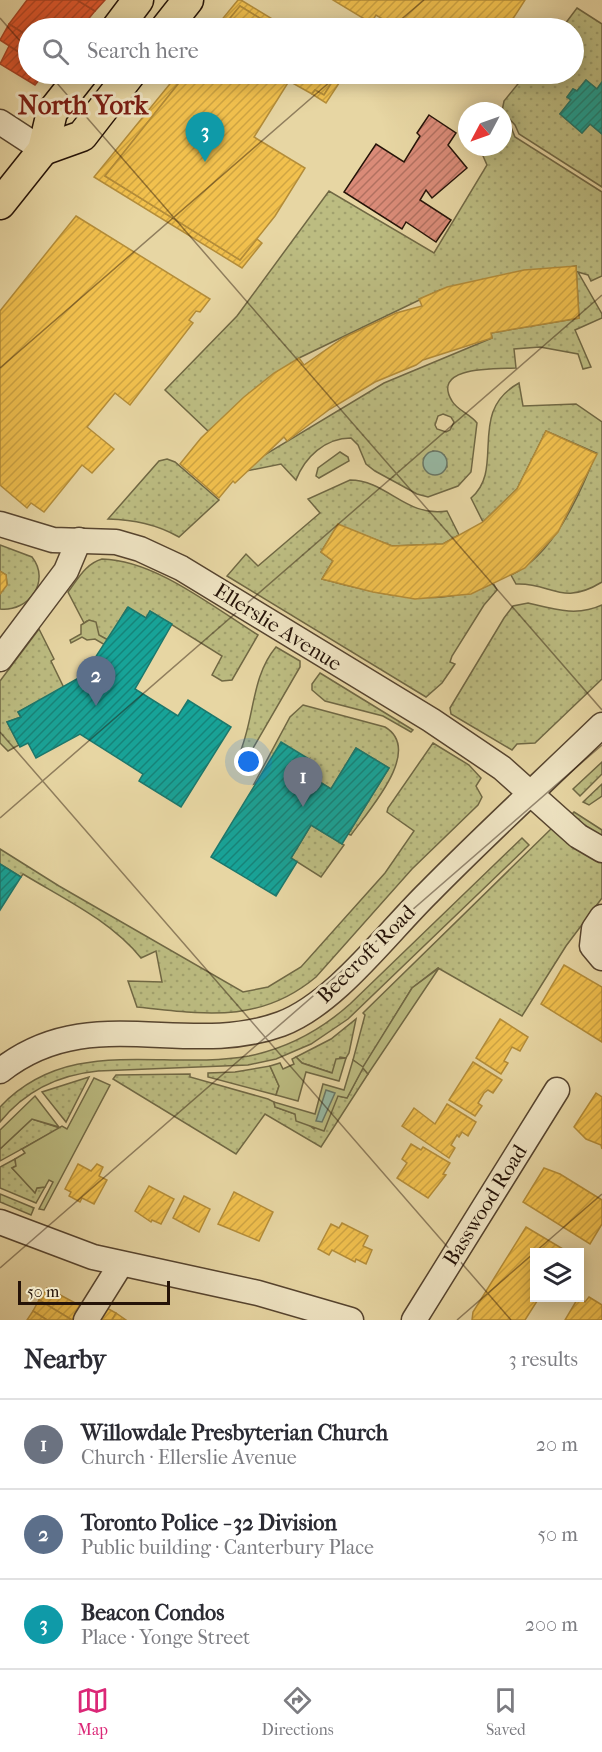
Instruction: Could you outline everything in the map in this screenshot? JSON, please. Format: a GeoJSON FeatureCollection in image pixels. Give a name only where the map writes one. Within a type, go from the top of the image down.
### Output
{"type":"FeatureCollection","features":[{"type":"Feature","properties":{"kind":"main road"},"geometry":{"type":"LineString","coordinates":[[124,18],[138,0]]}},
{"type":"Feature","properties":{"kind":"main road"},"geometry":{"type":"LineString","coordinates":[[174,18],[188,0]]}},
{"type":"Feature","properties":{"kind":"main road"},"geometry":{"type":"LineString","coordinates":[[0,204],[43,150],[52,112],[74,84]]}},
{"type":"Feature","properties":{"kind":"main road"},"geometry":{"type":"LineString","coordinates":[[43,150],[82,136],[122,84]]}},
{"type":"Feature","properties":{"kind":"street"},"geometry":{"type":"LineString","coordinates":[[0,122],[43,150]]}},
{"type":"Feature","properties":{"kind":"street","name":"Ellerslie Avenue"},"geometry":{"type":"LineString","coordinates":[[0,524],[41,538],[105,540],[126,544],[181,568],[431,720],[502,768],[578,836],[602,850]]}},
{"type":"Feature","properties":{"kind":"street"},"geometry":{"type":"LineString","coordinates":[[0,659],[66,572],[80,540]]}},
{"type":"Feature","properties":{"kind":"street","name":"Beecroft Road"},"geometry":{"type":"LineString","coordinates":[[0,1071],[33,1049],[82,1034],[230,1036],[264,1030],[293,1018],[319,1003],[334,990],[428,892],[602,724]]}},
{"type":"Feature","properties":{"kind":"street"},"geometry":{"type":"LineString","coordinates":[[602,917],[594,929],[592,946],[602,958]]}},
{"type":"Feature","properties":{"kind":"street","name":"Basswood Road"},"geometry":{"type":"LineString","coordinates":[[414,1320],[557,1090]]}},
{"type":"Feature","properties":{"kind":"street"},"geometry":{"type":"LineString","coordinates":[[0,1222],[93,1257],[258,1293],[351,1320]]}},
{"type":"Feature","properties":{"kind":"street"},"geometry":{"type":"LineString","coordinates":[[86,1320],[121,1264]]}},
{"type":"Feature","properties":{"kind":"green space"},"geometry":{"type":"Polygon","coordinates":[[[577,8],[602,24],[602,82],[597,89],[586,80],[584,82],[584,18],[570,18],[577,8]]]}},
{"type":"Feature","properties":{"kind":"green space"},"geometry":{"type":"Polygon","coordinates":[[[518,84],[583,84],[577,91],[573,89],[567,97],[571,100],[560,114],[582,133],[590,124],[602,134],[602,187],[519,134],[512,122],[512,102],[504,102],[518,84]]]}},
{"type":"Feature","properties":{"kind":"green space"},"geometry":{"type":"Polygon","coordinates":[[[512,130],[515,137],[602,192],[602,276],[591,281],[588,275],[578,272],[602,314],[602,318],[575,330],[591,367],[583,369],[578,354],[540,347],[514,349],[516,368],[469,371],[450,381],[448,389],[452,401],[477,423],[471,472],[458,486],[428,497],[417,494],[366,464],[358,445],[351,438],[333,441],[317,450],[305,464],[296,480],[281,464],[246,471],[261,457],[384,383],[492,338],[491,333],[579,318],[576,266],[440,290],[299,358],[208,431],[165,390],[237,316],[329,191],[434,253],[487,165],[483,156],[512,156],[512,130]],[[443,414],[438,416],[435,425],[437,429],[446,432],[450,430],[454,422],[451,417],[443,414]],[[433,451],[424,458],[426,470],[447,467],[444,455],[433,451]]]}},
{"type":"Feature","properties":{"kind":"green space"},"geometry":{"type":"Polygon","coordinates":[[[519,383],[523,406],[576,404],[602,422],[602,582],[576,593],[557,592],[528,584],[516,584],[511,575],[526,566],[552,539],[573,505],[596,453],[546,431],[517,489],[483,522],[471,498],[481,486],[486,472],[490,424],[494,409],[503,395],[519,383]]]}},
{"type":"Feature","properties":{"kind":"green space"},"geometry":{"type":"Polygon","coordinates":[[[340,452],[348,457],[349,461],[319,478],[316,476],[318,468],[340,452]]]}},
{"type":"Feature","properties":{"kind":"green space"},"geometry":{"type":"Polygon","coordinates":[[[167,459],[175,462],[219,500],[179,537],[145,524],[108,519],[159,461],[167,459]]]}},
{"type":"Feature","properties":{"kind":"green space"},"geometry":{"type":"Polygon","coordinates":[[[350,480],[375,486],[420,509],[433,512],[447,511],[459,535],[443,544],[392,546],[338,525],[321,552],[333,561],[322,579],[365,590],[409,597],[451,596],[493,583],[497,590],[484,605],[452,656],[450,662],[455,664],[442,683],[426,697],[227,576],[246,554],[258,566],[320,513],[308,499],[350,480]]]}},
{"type":"Feature","properties":{"kind":"green space"},"geometry":{"type":"Polygon","coordinates":[[[0,545],[32,557],[39,576],[38,585],[28,600],[10,609],[0,609],[0,594],[7,584],[6,575],[0,571],[0,545]]]}},
{"type":"Feature","properties":{"kind":"green space"},"geometry":{"type":"Polygon","coordinates":[[[102,559],[122,561],[163,576],[258,635],[232,680],[222,681],[212,675],[222,656],[150,611],[146,618],[127,608],[108,640],[98,635],[87,621],[84,623],[68,592],[86,568],[102,559]]]}},
{"type":"Feature","properties":{"kind":"green space"},"geometry":{"type":"Polygon","coordinates":[[[528,603],[574,611],[593,609],[602,605],[602,679],[535,743],[517,744],[512,750],[451,714],[450,708],[504,618],[513,606],[528,603]]]}},
{"type":"Feature","properties":{"kind":"green space"},"geometry":{"type":"Polygon","coordinates":[[[89,620],[96,622],[99,635],[108,640],[105,645],[95,639],[87,640],[82,637],[71,643],[70,640],[81,634],[81,625],[89,620]]]}},
{"type":"Feature","properties":{"kind":"green space"},"geometry":{"type":"Polygon","coordinates":[[[39,629],[54,659],[51,661],[64,688],[18,712],[21,717],[7,722],[19,745],[8,751],[0,743],[0,681],[39,629]]]}},
{"type":"Feature","properties":{"kind":"green space"},"geometry":{"type":"Polygon","coordinates":[[[276,647],[300,661],[300,667],[245,762],[238,757],[257,686],[261,672],[276,647]]]}},
{"type":"Feature","properties":{"kind":"green space"},"geometry":{"type":"Polygon","coordinates":[[[320,673],[413,730],[411,732],[383,716],[325,701],[312,690],[312,684],[320,673]]]}},
{"type":"Feature","properties":{"kind":"green space"},"geometry":{"type":"Polygon","coordinates":[[[303,705],[385,727],[395,737],[399,750],[389,781],[351,835],[348,834],[389,768],[356,748],[331,789],[302,771],[309,759],[254,784],[290,717],[303,705]]]}},
{"type":"Feature","properties":{"kind":"green space"},"geometry":{"type":"Polygon","coordinates":[[[433,743],[469,765],[481,778],[476,786],[482,797],[478,805],[412,869],[316,977],[295,992],[252,1009],[208,1013],[137,1007],[128,981],[162,982],[156,951],[141,958],[115,932],[86,911],[23,874],[21,877],[0,864],[0,849],[59,886],[243,992],[268,987],[301,967],[385,873],[414,831],[387,812],[433,743]]]}},
{"type":"Feature","properties":{"kind":"green space"},"geometry":{"type":"Polygon","coordinates":[[[602,762],[602,774],[580,796],[573,789],[602,762]]]}},
{"type":"Feature","properties":{"kind":"green space"},"geometry":{"type":"Polygon","coordinates":[[[602,784],[602,796],[589,805],[583,802],[602,784]]]}},
{"type":"Feature","properties":{"kind":"green space"},"geometry":{"type":"Polygon","coordinates":[[[574,812],[602,830],[602,840],[570,816],[574,812]]]}},
{"type":"Feature","properties":{"kind":"green space"},"geometry":{"type":"Polygon","coordinates":[[[311,825],[344,845],[321,877],[291,858],[311,825]]]}},
{"type":"Feature","properties":{"kind":"green space"},"geometry":{"type":"Polygon","coordinates":[[[554,826],[570,842],[602,863],[602,898],[566,946],[522,1016],[438,968],[412,988],[363,1068],[353,1060],[365,1015],[363,1013],[554,826]]]}},
{"type":"Feature","properties":{"kind":"green space"},"geometry":{"type":"Polygon","coordinates":[[[522,838],[529,845],[348,1019],[311,1044],[276,1059],[248,1065],[98,1071],[69,1076],[31,1093],[0,1122],[0,1107],[27,1084],[56,1070],[86,1063],[118,1060],[216,1060],[249,1056],[290,1043],[316,1030],[350,1004],[522,838]]]}},
{"type":"Feature","properties":{"kind":"green space"},"geometry":{"type":"Polygon","coordinates":[[[439,968],[368,1074],[363,1068],[347,1098],[338,1096],[324,1131],[296,1121],[295,1114],[275,1107],[274,1102],[315,1114],[323,1084],[344,1090],[353,1060],[363,1067],[412,988],[439,968]]]}},
{"type":"Feature","properties":{"kind":"green space"},"geometry":{"type":"Polygon","coordinates":[[[356,1019],[349,1053],[346,1058],[340,1057],[332,1073],[302,1063],[296,1057],[331,1039],[356,1019]]]}},
{"type":"Feature","properties":{"kind":"green space"},"geometry":{"type":"Polygon","coordinates":[[[296,1057],[302,1063],[332,1073],[336,1059],[346,1058],[339,1081],[306,1072],[298,1101],[276,1095],[279,1086],[270,1066],[280,1063],[283,1069],[294,1064],[292,1059],[296,1057]]]}},
{"type":"Feature","properties":{"kind":"green space"},"geometry":{"type":"Polygon","coordinates":[[[270,1066],[279,1086],[276,1095],[208,1077],[208,1073],[235,1072],[270,1066]]]}},
{"type":"Feature","properties":{"kind":"green space"},"geometry":{"type":"Polygon","coordinates":[[[363,1068],[368,1074],[321,1147],[265,1114],[236,1154],[113,1079],[116,1075],[190,1074],[190,1077],[268,1099],[274,1102],[275,1107],[295,1114],[314,1129],[338,1096],[347,1098],[363,1068]]]}},
{"type":"Feature","properties":{"kind":"green space"},"geometry":{"type":"Polygon","coordinates":[[[89,1077],[66,1122],[42,1092],[89,1077]]]}},
{"type":"Feature","properties":{"kind":"green space"},"geometry":{"type":"Polygon","coordinates":[[[94,1078],[110,1085],[44,1210],[39,1209],[53,1182],[49,1180],[45,1187],[37,1188],[35,1193],[12,1168],[16,1166],[15,1159],[25,1153],[22,1149],[62,1126],[67,1129],[94,1078]]]}},
{"type":"Feature","properties":{"kind":"green space"},"geometry":{"type":"Polygon","coordinates":[[[35,1096],[59,1127],[32,1119],[0,1149],[0,1130],[35,1096]]]}},
{"type":"Feature","properties":{"kind":"green space"},"geometry":{"type":"Polygon","coordinates":[[[32,1119],[60,1128],[0,1161],[0,1149],[32,1119]]]}},
{"type":"Feature","properties":{"kind":"green space"},"geometry":{"type":"Polygon","coordinates":[[[15,1159],[16,1166],[12,1168],[35,1192],[37,1188],[45,1187],[36,1203],[0,1188],[0,1167],[15,1159]]]}},
{"type":"Feature","properties":{"kind":"green space"},"geometry":{"type":"Polygon","coordinates":[[[0,1194],[34,1208],[31,1215],[0,1202],[0,1194]]]}},
{"type":"Feature","properties":{"kind":"shaded area"},"geometry":{"type":"Polygon","coordinates":[[[435,451],[440,452],[446,458],[446,468],[440,474],[435,475],[430,474],[424,468],[423,463],[424,458],[430,452],[435,451]]]}},
{"type":"Feature","properties":{"kind":"shaded area"},"geometry":{"type":"Polygon","coordinates":[[[326,1090],[335,1093],[322,1122],[316,1121],[326,1090]]]}},
{"type":"Feature","properties":{"kind":"building: Homes"},"geometry":{"type":"Polygon","coordinates":[[[238,0],[241,0],[271,18],[260,18],[240,6],[230,18],[223,18],[238,0]]]}},
{"type":"Feature","properties":{"kind":"building: Homes"},"geometry":{"type":"Polygon","coordinates":[[[333,0],[525,0],[513,18],[381,18],[376,15],[374,18],[363,18],[333,0]]]}},
{"type":"Feature","properties":{"kind":"building: Homes"},"geometry":{"type":"Polygon","coordinates":[[[240,6],[260,18],[230,18],[240,6]]]}},
{"type":"Feature","properties":{"kind":"building: Homes"},"geometry":{"type":"Polygon","coordinates":[[[170,84],[178,84],[105,176],[240,260],[257,239],[262,243],[242,268],[94,177],[170,84]]]}},
{"type":"Feature","properties":{"kind":"building: Homes"},"geometry":{"type":"Polygon","coordinates":[[[178,84],[287,84],[254,137],[305,168],[275,216],[240,260],[105,176],[178,84]]]}},
{"type":"Feature","properties":{"kind":"building: Homes"},"geometry":{"type":"Polygon","coordinates":[[[294,84],[331,84],[324,95],[315,90],[312,94],[294,84]]]}},
{"type":"Feature","properties":{"kind":"building: Homes"},"geometry":{"type":"Polygon","coordinates":[[[331,84],[338,84],[326,103],[312,94],[315,90],[324,95],[331,84]]]}},
{"type":"Feature","properties":{"kind":"building: Homes"},"geometry":{"type":"Polygon","coordinates":[[[76,216],[210,299],[200,312],[196,311],[189,320],[193,323],[130,405],[115,393],[87,427],[114,449],[92,473],[82,465],[44,512],[31,503],[27,508],[0,485],[0,311],[76,216]]]}},
{"type":"Feature","properties":{"kind":"building: Homes"},"geometry":{"type":"Polygon","coordinates":[[[576,266],[579,318],[491,333],[492,338],[423,360],[375,382],[330,409],[287,441],[284,437],[235,483],[233,481],[219,498],[180,464],[201,438],[244,397],[274,373],[299,358],[304,365],[343,338],[396,313],[422,306],[419,299],[447,287],[524,270],[576,266]]]}},
{"type":"Feature","properties":{"kind":"building: Homes"},"geometry":{"type":"Polygon","coordinates":[[[546,431],[597,454],[558,532],[525,568],[471,594],[415,599],[373,592],[322,579],[333,561],[321,552],[338,524],[392,546],[443,544],[483,522],[517,489],[546,431]]]}},
{"type":"Feature","properties":{"kind":"building: Homes"},"geometry":{"type":"Polygon","coordinates":[[[0,571],[6,575],[7,585],[0,594],[0,571]]]}},
{"type":"Feature","properties":{"kind":"building: Homes"},"geometry":{"type":"Polygon","coordinates":[[[564,965],[602,987],[602,1042],[541,1004],[564,965]]]}},
{"type":"Feature","properties":{"kind":"building: Homes"},"geometry":{"type":"Polygon","coordinates":[[[500,1019],[528,1037],[520,1051],[512,1047],[504,1061],[508,1063],[501,1074],[476,1058],[500,1019]]]}},
{"type":"Feature","properties":{"kind":"building: Homes"},"geometry":{"type":"Polygon","coordinates":[[[473,1062],[502,1080],[493,1093],[488,1090],[484,1093],[478,1103],[482,1106],[475,1116],[449,1100],[473,1062]]]}},
{"type":"Feature","properties":{"kind":"building: Homes"},"geometry":{"type":"Polygon","coordinates":[[[596,1093],[602,1097],[602,1149],[601,1145],[586,1139],[574,1127],[596,1093]]]}},
{"type":"Feature","properties":{"kind":"building: Homes"},"geometry":{"type":"Polygon","coordinates":[[[447,1104],[476,1122],[468,1136],[462,1132],[459,1137],[457,1135],[451,1145],[455,1148],[449,1158],[402,1126],[414,1108],[435,1124],[447,1104]]]}},
{"type":"Feature","properties":{"kind":"building: Homes"},"geometry":{"type":"Polygon","coordinates":[[[411,1144],[421,1150],[423,1147],[450,1163],[443,1174],[446,1175],[428,1198],[397,1178],[407,1163],[402,1159],[411,1144]]]}},
{"type":"Feature","properties":{"kind":"building: Homes"},"geometry":{"type":"Polygon","coordinates":[[[78,1164],[91,1171],[97,1164],[103,1167],[99,1176],[107,1180],[94,1204],[82,1198],[80,1202],[69,1196],[71,1192],[65,1189],[78,1164]]]}},
{"type":"Feature","properties":{"kind":"building: Homes"},"geometry":{"type":"Polygon","coordinates":[[[544,1168],[560,1174],[602,1200],[602,1224],[590,1244],[523,1202],[544,1168]]]}},
{"type":"Feature","properties":{"kind":"building: Homes"},"geometry":{"type":"Polygon","coordinates":[[[149,1186],[174,1199],[161,1224],[152,1220],[151,1222],[135,1211],[149,1186]]]}},
{"type":"Feature","properties":{"kind":"building: Homes"},"geometry":{"type":"Polygon","coordinates":[[[234,1192],[273,1212],[259,1241],[218,1224],[234,1192]]]}},
{"type":"Feature","properties":{"kind":"building: Homes"},"geometry":{"type":"Polygon","coordinates":[[[184,1196],[210,1209],[199,1232],[173,1218],[184,1196]]]}},
{"type":"Feature","properties":{"kind":"building: Homes"},"geometry":{"type":"Polygon","coordinates":[[[342,1223],[368,1236],[363,1246],[372,1250],[366,1264],[356,1259],[355,1262],[332,1250],[329,1255],[318,1249],[331,1224],[339,1228],[342,1223]]]}},
{"type":"Feature","properties":{"kind":"building: Homes"},"geometry":{"type":"Polygon","coordinates":[[[526,1227],[561,1248],[530,1248],[530,1302],[536,1302],[525,1320],[472,1320],[473,1312],[526,1227]]]}},
{"type":"Feature","properties":{"kind":"building: Homes"},"geometry":{"type":"Polygon","coordinates":[[[47,1288],[81,1306],[72,1320],[39,1300],[47,1288]]]}},
{"type":"Feature","properties":{"kind":"building: Homes"},"geometry":{"type":"Polygon","coordinates":[[[589,1297],[602,1305],[602,1320],[565,1320],[576,1302],[585,1302],[589,1297]]]}},
{"type":"Feature","properties":{"kind":"building: Homes"},"geometry":{"type":"Polygon","coordinates":[[[39,1300],[72,1320],[47,1320],[33,1311],[39,1300]]]}},
{"type":"Feature","properties":{"kind":"building: Homes"},"geometry":{"type":"Polygon","coordinates":[[[105,1307],[116,1313],[112,1320],[97,1320],[105,1307]]]}},
{"type":"Feature","properties":{"kind":"building: Homes"},"geometry":{"type":"Polygon","coordinates":[[[33,1311],[47,1320],[27,1320],[33,1311]]]}},
{"type":"Feature","properties":{"kind":"building: Homes"},"geometry":{"type":"Polygon","coordinates":[[[116,1313],[126,1320],[112,1320],[116,1313]]]}},
{"type":"Feature","properties":{"kind":"building: Shops"},"geometry":{"type":"Polygon","coordinates":[[[27,0],[77,0],[95,11],[89,18],[18,18],[18,30],[9,24],[27,0]]]}},
{"type":"Feature","properties":{"kind":"building: Shops"},"geometry":{"type":"Polygon","coordinates":[[[77,0],[105,0],[95,11],[77,0]]]}},
{"type":"Feature","properties":{"kind":"building: Shops"},"geometry":{"type":"Polygon","coordinates":[[[9,24],[18,30],[18,52],[0,40],[9,24]]]}},
{"type":"Feature","properties":{"kind":"building: Shops"},"geometry":{"type":"Polygon","coordinates":[[[9,46],[18,52],[18,75],[0,64],[9,46]]]}},
{"type":"Feature","properties":{"kind":"building: Public"},"geometry":{"type":"Polygon","coordinates":[[[586,80],[597,89],[602,82],[602,134],[590,124],[582,133],[560,114],[571,100],[567,97],[573,89],[577,91],[586,80]]]}},
{"type":"Feature","properties":{"kind":"building: Public"},"geometry":{"type":"Polygon","coordinates":[[[128,607],[146,618],[150,611],[172,624],[135,689],[178,716],[188,700],[231,727],[181,807],[139,781],[143,774],[80,734],[36,758],[28,743],[20,747],[7,722],[21,717],[18,712],[84,675],[128,607]]]}},
{"type":"Feature","properties":{"kind":"building: Public"},"geometry":{"type":"Polygon","coordinates":[[[281,742],[309,759],[302,771],[331,789],[356,748],[389,768],[342,844],[311,825],[291,858],[297,862],[276,896],[211,857],[281,742]]]}},
{"type":"Feature","properties":{"kind":"building: Public"},"geometry":{"type":"Polygon","coordinates":[[[0,864],[21,877],[0,910],[0,864]]]}},
{"type":"Feature","properties":{"kind":"building: Other"},"geometry":{"type":"Polygon","coordinates":[[[429,115],[456,133],[448,145],[467,168],[432,198],[426,190],[420,200],[451,220],[436,242],[406,222],[402,229],[344,192],[376,144],[404,162],[420,136],[417,133],[429,115]]]}},
{"type":"Feature","properties":{"kind":"place","name":"Beacon Condos"},"geometry":{"type":"Point","coordinates":[205,162]}},
{"type":"Feature","properties":{"kind":"place","name":"Toronto Police - 32 Division"},"geometry":{"type":"Point","coordinates":[96,706]}},
{"type":"Feature","properties":{"kind":"place","name":"Willowdale Presbyterian Church"},"geometry":{"type":"Point","coordinates":[303,807]}},
{"type":"Feature","properties":{"kind":"district","name":"North York"},"geometry":{"type":"Point","coordinates":[83,105]}}]}
